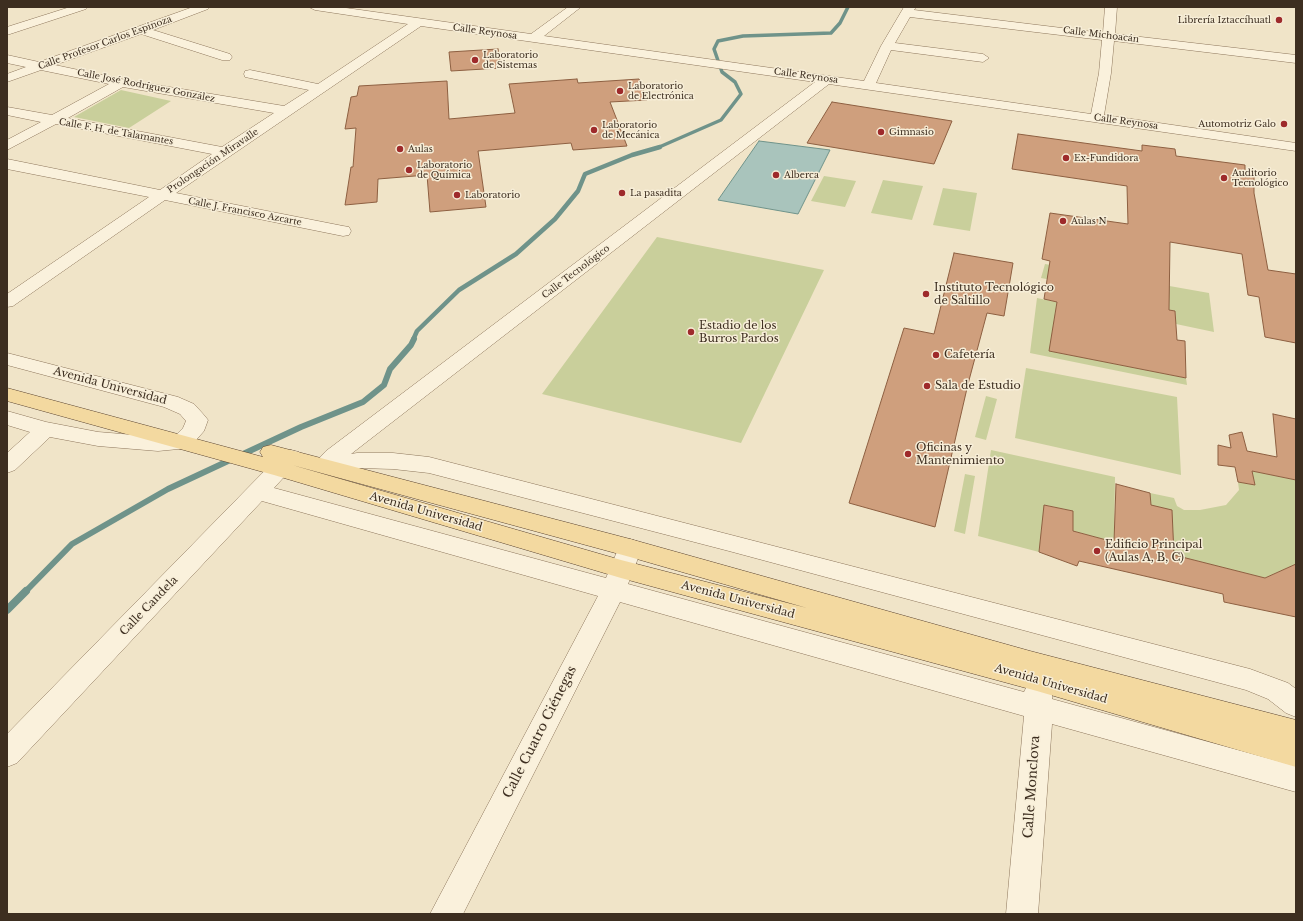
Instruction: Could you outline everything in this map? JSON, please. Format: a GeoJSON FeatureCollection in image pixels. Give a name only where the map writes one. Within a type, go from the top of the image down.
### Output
{"type":"FeatureCollection","features":[{"type":"Feature","properties":{"kind":"main road","name":"Avenida Universidad"},"geometry":{"type":"LineString","coordinates":[[7,381],[187,437],[208,450],[275,461],[329,467],[621,569]]}},
{"type":"Feature","properties":{"kind":"main road","name":"Avenida Universidad"},"geometry":{"type":"LineString","coordinates":[[7,394],[187,437],[227,440],[275,461],[621,569],[1296,754]]}},
{"type":"Feature","properties":{"kind":"main road","name":"Avenida Universidad"},"geometry":{"type":"LineString","coordinates":[[1035,683],[1296,733]]}},
{"type":"Feature","properties":{"kind":"street"},"geometry":{"type":"LineString","coordinates":[[7,31],[82,7]]}},
{"type":"Feature","properties":{"kind":"street","name":"Calle Profesor Carlos Espinoza"},"geometry":{"type":"LineString","coordinates":[[7,78],[204,7]]}},
{"type":"Feature","properties":{"kind":"street","name":"Calle Reynosa"},"geometry":{"type":"LineString","coordinates":[[315,7],[338,9],[693,61],[869,84],[1296,146]]}},
{"type":"Feature","properties":{"kind":"street"},"geometry":{"type":"LineString","coordinates":[[534,38],[575,7]]}},
{"type":"Feature","properties":{"kind":"street"},"geometry":{"type":"LineString","coordinates":[[1097,118],[1105,73],[1111,7]]}},
{"type":"Feature","properties":{"kind":"street"},"geometry":{"type":"LineString","coordinates":[[869,84],[887,46],[908,10]]}},
{"type":"Feature","properties":{"kind":"street","name":"Calle Michoacán"},"geometry":{"type":"LineString","coordinates":[[908,10],[1296,59]]}},
{"type":"Feature","properties":{"kind":"street","name":"Prolongación Miravalle"},"geometry":{"type":"LineString","coordinates":[[7,302],[225,152],[419,22]]}},
{"type":"Feature","properties":{"kind":"street"},"geometry":{"type":"LineString","coordinates":[[516,36],[532,25]]}},
{"type":"Feature","properties":{"kind":"street"},"geometry":{"type":"LineString","coordinates":[[142,30],[226,57]]}},
{"type":"Feature","properties":{"kind":"street"},"geometry":{"type":"LineString","coordinates":[[887,46],[983,58]]}},
{"type":"Feature","properties":{"kind":"street","name":"Calle José Rodríguez González"},"geometry":{"type":"LineString","coordinates":[[7,59],[121,83],[286,112]]}},
{"type":"Feature","properties":{"kind":"street"},"geometry":{"type":"LineString","coordinates":[[250,74],[321,88]]}},
{"type":"Feature","properties":{"kind":"street","name":"Calle Tecnológico"},"geometry":{"type":"LineString","coordinates":[[329,467],[334,456],[828,79]]}},
{"type":"Feature","properties":{"kind":"street"},"geometry":{"type":"LineString","coordinates":[[7,146],[121,83]]}},
{"type":"Feature","properties":{"kind":"street","name":"Calle F. H. de Talamantes"},"geometry":{"type":"LineString","coordinates":[[7,111],[225,152]]}},
{"type":"Feature","properties":{"kind":"street","name":"Calle J. Francisco Azcarte"},"geometry":{"type":"LineString","coordinates":[[7,164],[343,231]]}},
{"type":"Feature","properties":{"kind":"street","name":"Avenida Universidad"},"geometry":{"type":"LineString","coordinates":[[7,359],[171,402],[187,409],[197,420],[187,437],[132,443],[46,429],[7,418]]}},
{"type":"Feature","properties":{"kind":"street"},"geometry":{"type":"LineString","coordinates":[[7,465],[46,429]]}},
{"type":"Feature","properties":{"kind":"street"},"geometry":{"type":"LineString","coordinates":[[329,467],[357,460],[393,461],[436,467],[729,542],[1250,680],[1278,691],[1296,705]]}},
{"type":"Feature","properties":{"kind":"street","name":"Calle Candela"},"geometry":{"type":"LineString","coordinates":[[7,754],[258,492],[275,461]]}},
{"type":"Feature","properties":{"kind":"street","name":"Avenida Universidad"},"geometry":{"type":"LineString","coordinates":[[258,492],[621,569],[1035,683],[1296,779]]}},
{"type":"Feature","properties":{"kind":"street","name":"Calle Cuatro Ciénegas"},"geometry":{"type":"LineString","coordinates":[[446,914],[621,569]]}},
{"type":"Feature","properties":{"kind":"street","name":"Calle Monclova"},"geometry":{"type":"LineString","coordinates":[[1022,914],[1035,683]]}},
{"type":"Feature","properties":{"kind":"green space"},"geometry":{"type":"Polygon","coordinates":[[[121,90],[171,101],[129,128],[74,117],[121,90]]]}},
{"type":"Feature","properties":{"kind":"green space"},"geometry":{"type":"Polygon","coordinates":[[[824,176],[856,181],[845,207],[811,201],[824,176]]]}},
{"type":"Feature","properties":{"kind":"green space"},"geometry":{"type":"Polygon","coordinates":[[[883,180],[923,186],[912,220],[871,213],[883,180]]]}},
{"type":"Feature","properties":{"kind":"green space"},"geometry":{"type":"Polygon","coordinates":[[[943,188],[977,193],[970,231],[933,225],[943,188]]]}},
{"type":"Feature","properties":{"kind":"green space","name":"Estadio de los Burros Pardos"},"geometry":{"type":"Polygon","coordinates":[[[657,237],[824,270],[741,443],[542,394],[657,237]]]}},
{"type":"Feature","properties":{"kind":"green space"},"geometry":{"type":"Polygon","coordinates":[[[1045,264],[1209,293],[1214,332],[1176,324],[1175,311],[1077,293],[1078,285],[1041,278],[1045,264]]]}},
{"type":"Feature","properties":{"kind":"green space"},"geometry":{"type":"Polygon","coordinates":[[[1037,298],[1057,302],[1050,351],[1186,378],[1187,385],[1030,353],[1037,298]]]}},
{"type":"Feature","properties":{"kind":"green space"},"geometry":{"type":"Polygon","coordinates":[[[1026,368],[1177,397],[1181,475],[1015,438],[1026,368]]]}},
{"type":"Feature","properties":{"kind":"green space"},"geometry":{"type":"Polygon","coordinates":[[[986,396],[997,399],[986,440],[975,437],[986,396]]]}},
{"type":"Feature","properties":{"kind":"green space"},"geometry":{"type":"Polygon","coordinates":[[[991,450],[1115,477],[1114,542],[1073,531],[1073,511],[1045,505],[1039,552],[978,536],[991,450]]]}},
{"type":"Feature","properties":{"kind":"green space"},"geometry":{"type":"Polygon","coordinates":[[[1252,471],[1296,480],[1296,564],[1265,578],[1149,549],[1150,493],[1174,498],[1177,506],[1184,510],[1200,510],[1226,505],[1239,490],[1238,482],[1255,485],[1252,471]]]}},
{"type":"Feature","properties":{"kind":"green space"},"geometry":{"type":"Polygon","coordinates":[[[965,474],[975,476],[965,534],[954,531],[965,474]]]}},
{"type":"Feature","properties":{"kind":"water","name":"Alberca"},"geometry":{"type":"Polygon","coordinates":[[[759,141],[830,150],[798,214],[718,200],[759,141]]]}},
{"type":"Feature","properties":{"kind":"building","name":"Laboratorio de Sistemas"},"geometry":{"type":"Polygon","coordinates":[[[498,49],[501,68],[451,71],[449,52],[498,49]]]}},
{"type":"Feature","properties":{"kind":"building"},"geometry":{"type":"Polygon","coordinates":[[[577,79],[578,83],[639,79],[647,100],[610,102],[627,146],[573,150],[571,143],[478,151],[486,207],[430,212],[427,175],[378,179],[377,202],[345,205],[351,167],[353,167],[356,128],[345,129],[351,97],[357,96],[359,86],[447,81],[449,119],[515,113],[509,84],[577,79]]]}},
{"type":"Feature","properties":{"kind":"building","name":"Gimnasio"},"geometry":{"type":"Polygon","coordinates":[[[832,102],[952,121],[934,164],[807,143],[832,102]]]}},
{"type":"Feature","properties":{"kind":"building"},"geometry":{"type":"Polygon","coordinates":[[[1018,134],[1142,151],[1142,145],[1175,149],[1176,156],[1245,165],[1245,172],[1254,173],[1254,193],[1268,270],[1296,274],[1296,343],[1265,337],[1259,297],[1248,295],[1242,254],[1170,242],[1169,310],[1175,311],[1177,340],[1185,341],[1186,378],[1049,351],[1057,302],[1044,299],[1050,261],[1042,259],[1050,213],[1128,224],[1127,186],[1012,169],[1018,134]]]}},
{"type":"Feature","properties":{"kind":"building"},"geometry":{"type":"Polygon","coordinates":[[[954,253],[1013,263],[1004,316],[987,313],[968,384],[935,527],[849,503],[904,328],[934,334],[954,253]]]}},
{"type":"Feature","properties":{"kind":"building"},"geometry":{"type":"Polygon","coordinates":[[[1273,414],[1296,419],[1296,480],[1252,471],[1255,485],[1238,482],[1235,467],[1218,465],[1218,445],[1231,448],[1229,435],[1242,432],[1247,451],[1277,457],[1273,414]]]}},
{"type":"Feature","properties":{"kind":"building","name":"Edificio Principal (Aulas A, B, C)"},"geometry":{"type":"Polygon","coordinates":[[[1116,484],[1150,493],[1151,505],[1172,510],[1174,555],[1265,578],[1296,564],[1296,617],[1224,602],[1223,594],[1079,561],[1077,566],[1039,552],[1044,505],[1073,511],[1073,531],[1114,542],[1116,484]]]}},
{"type":"Feature","properties":{"kind":"waterway"},"geometry":{"type":"LineString","coordinates":[[658,148],[721,120],[741,94],[735,82],[722,72],[714,49],[718,41],[743,36],[831,33],[840,23],[848,7]]}},
{"type":"Feature","properties":{"kind":"waterway"},"geometry":{"type":"LineString","coordinates":[[413,340],[417,331],[459,290],[516,254],[555,219],[578,191],[585,174],[632,155],[658,148]]}},
{"type":"Feature","properties":{"kind":"waterway"},"geometry":{"type":"LineString","coordinates":[[25,592],[72,544],[168,489],[301,427],[363,402],[384,385],[390,369],[411,345],[414,339]]}},
{"type":"Feature","properties":{"kind":"waterway"},"geometry":{"type":"LineString","coordinates":[[7,610],[25,592]]}},
{"type":"Feature","properties":{"kind":"place","name":"Librería Iztaccíhuatl"},"geometry":{"type":"Point","coordinates":[1279,20]}},
{"type":"Feature","properties":{"kind":"place","name":"Laboratorio de Sistemas"},"geometry":{"type":"Point","coordinates":[475,60]}},
{"type":"Feature","properties":{"kind":"place","name":"Laboratorio de Electrónica"},"geometry":{"type":"Point","coordinates":[620,91]}},
{"type":"Feature","properties":{"kind":"place","name":"Automotriz Galo"},"geometry":{"type":"Point","coordinates":[1284,124]}},
{"type":"Feature","properties":{"kind":"place","name":"Laboratorio de Mecánica"},"geometry":{"type":"Point","coordinates":[594,130]}},
{"type":"Feature","properties":{"kind":"place","name":"Gimnasio"},"geometry":{"type":"Point","coordinates":[881,132]}},
{"type":"Feature","properties":{"kind":"place","name":"Aulas"},"geometry":{"type":"Point","coordinates":[400,149]}},
{"type":"Feature","properties":{"kind":"place","name":"Ex-Fundidora"},"geometry":{"type":"Point","coordinates":[1066,158]}},
{"type":"Feature","properties":{"kind":"place","name":"Laboratorio de Química"},"geometry":{"type":"Point","coordinates":[409,170]}},
{"type":"Feature","properties":{"kind":"place","name":"Alberca"},"geometry":{"type":"Point","coordinates":[776,175]}},
{"type":"Feature","properties":{"kind":"place","name":"Auditorio Tecnológico"},"geometry":{"type":"Point","coordinates":[1224,178]}},
{"type":"Feature","properties":{"kind":"place","name":"La pasadita"},"geometry":{"type":"Point","coordinates":[622,193]}},
{"type":"Feature","properties":{"kind":"place","name":"Laboratorio"},"geometry":{"type":"Point","coordinates":[457,195]}},
{"type":"Feature","properties":{"kind":"place","name":"Aulas N"},"geometry":{"type":"Point","coordinates":[1063,221]}},
{"type":"Feature","properties":{"kind":"place","name":"Instituto Tecnológico de Saltillo"},"geometry":{"type":"Point","coordinates":[926,294]}},
{"type":"Feature","properties":{"kind":"place","name":"Estadio de los Burros Pardos"},"geometry":{"type":"Point","coordinates":[691,332]}},
{"type":"Feature","properties":{"kind":"place","name":"Cafetería"},"geometry":{"type":"Point","coordinates":[936,355]}},
{"type":"Feature","properties":{"kind":"place","name":"Sala de Estudio"},"geometry":{"type":"Point","coordinates":[927,386]}},
{"type":"Feature","properties":{"kind":"place","name":"Oficinas y Mantenimiento"},"geometry":{"type":"Point","coordinates":[908,454]}},
{"type":"Feature","properties":{"kind":"place","name":"Edificio Principal (Aulas A, B, C)"},"geometry":{"type":"Point","coordinates":[1097,551]}}]}
